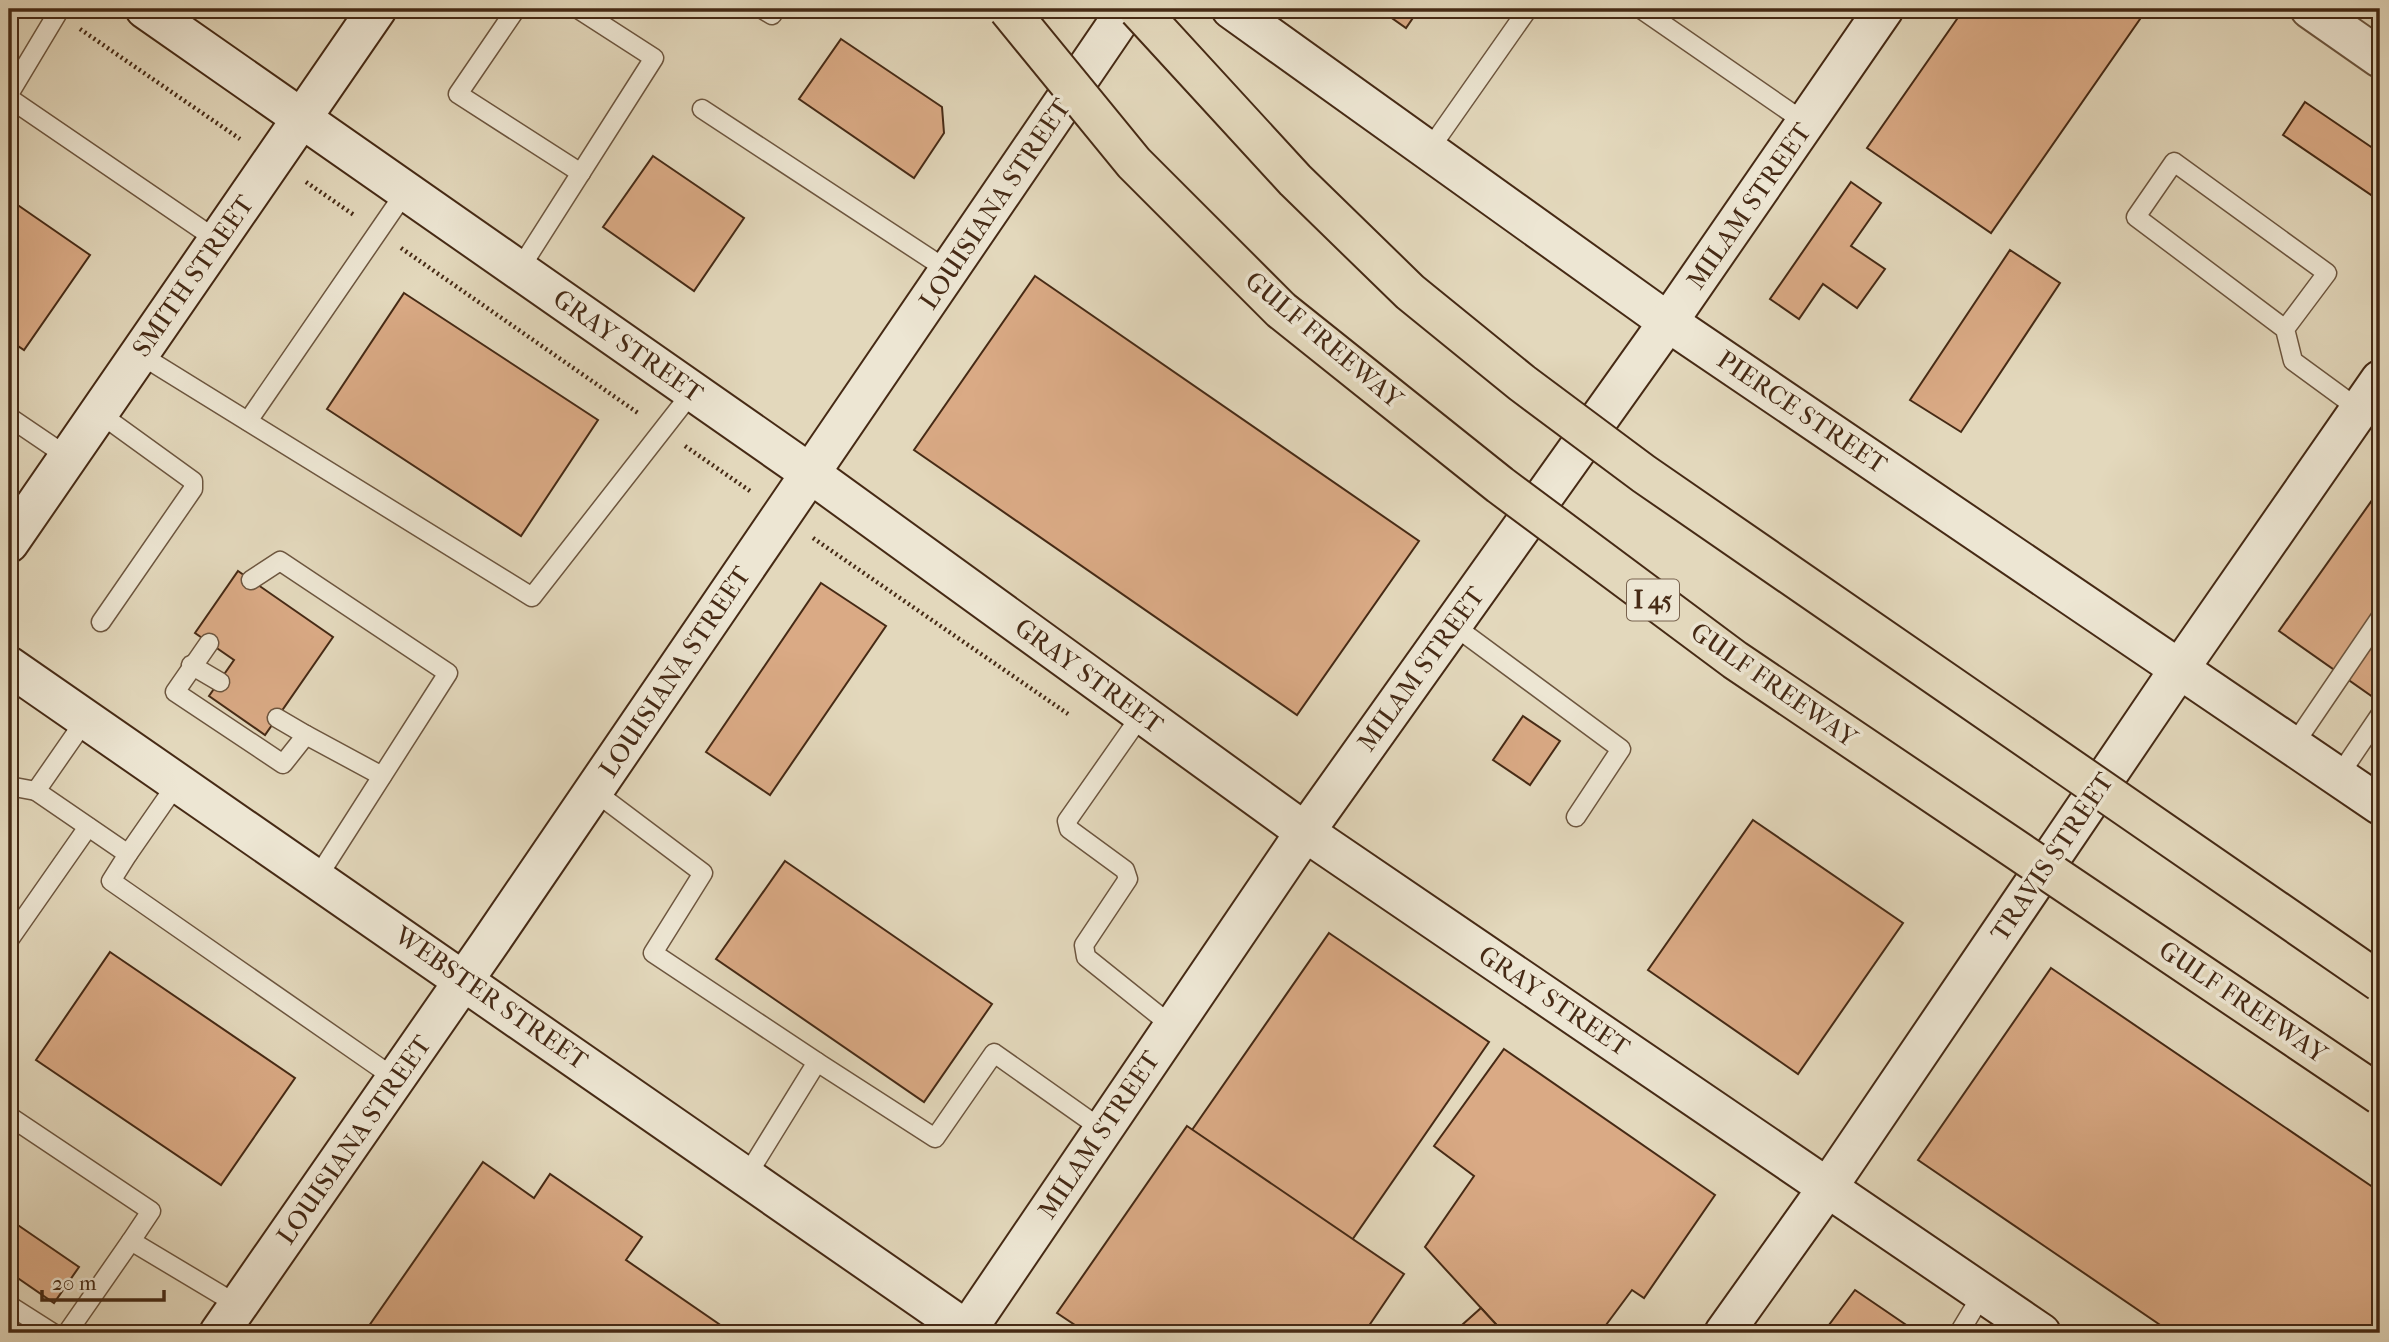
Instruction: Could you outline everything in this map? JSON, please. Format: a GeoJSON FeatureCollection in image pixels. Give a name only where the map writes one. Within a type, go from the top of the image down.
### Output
{"type":"FeatureCollection","features":[{"type":"Feature","properties":{"kind":"highway","name":"GULF FREEWAY"},"geometry":{"type":"LineString","coordinates":[[1007,9],[1134,163],[1282,310],[1500,485],[1735,660],[2380,1095]]}},
{"type":"Feature","properties":{"kind":"highway"},"geometry":{"type":"LineString","coordinates":[[1138,9],[1324,208],[1410,292],[1522,383],[1644,474],[2380,982]]}},
{"type":"Feature","properties":{"kind":"main road","name":"GRAY STREET"},"geometry":{"type":"LineString","coordinates":[[145,9],[811,474],[1305,832],[2041,1333]]}},
{"type":"Feature","properties":{"kind":"main road","name":"SMITH STREET"},"geometry":{"type":"LineString","coordinates":[[9,543],[377,9]]}},
{"type":"Feature","properties":{"kind":"main road","name":"LOUISIANA STREET"},"geometry":{"type":"LineString","coordinates":[[228,1319],[465,980],[1127,9]]}},
{"type":"Feature","properties":{"kind":"main road","name":"PIERCE STREET"},"geometry":{"type":"LineString","coordinates":[[1231,9],[1668,322],[2380,806]]}},
{"type":"Feature","properties":{"kind":"main road","name":"MILAM STREET"},"geometry":{"type":"LineString","coordinates":[[968,1332],[1305,832],[1668,322],[1884,9]]}},
{"type":"Feature","properties":{"kind":"main road"},"geometry":{"type":"LineString","coordinates":[[2310,9],[2380,58]]}},
{"type":"Feature","properties":{"kind":"main road","name":"TRAVIS STREET"},"geometry":{"type":"LineString","coordinates":[[1724,1333],[1828,1187],[2180,668],[2370,395]]}},
{"type":"Feature","properties":{"kind":"main road","name":"WEBSTER STREET"},"geometry":{"type":"LineString","coordinates":[[9,666],[465,980],[968,1332]]}},
{"type":"Feature","properties":{"kind":"lane"},"geometry":{"type":"LineString","coordinates":[[516,9],[458,94],[581,173]]}},
{"type":"Feature","properties":{"kind":"lane"},"geometry":{"type":"LineString","coordinates":[[519,270],[654,58],[578,9]]}},
{"type":"Feature","properties":{"kind":"lane"},"geometry":{"type":"LineString","coordinates":[[762,9],[772,15],[776,9]]}},
{"type":"Feature","properties":{"kind":"lane"},"geometry":{"type":"LineString","coordinates":[[1429,150],[1528,9]]}},
{"type":"Feature","properties":{"kind":"lane"},"geometry":{"type":"LineString","coordinates":[[1641,9],[1806,123]]}},
{"type":"Feature","properties":{"kind":"lane"},"geometry":{"type":"LineString","coordinates":[[58,11],[9,96],[217,240]]}},
{"type":"Feature","properties":{"kind":"lane"},"geometry":{"type":"LineString","coordinates":[[702,109],[949,271]]}},
{"type":"Feature","properties":{"kind":"lane"},"geometry":{"type":"LineString","coordinates":[[2285,329],[2327,273],[2174,162],[2136,217],[2285,329],[2293,361],[2370,395]]}},
{"type":"Feature","properties":{"kind":"lane"},"geometry":{"type":"LineString","coordinates":[[248,421],[406,191]]}},
{"type":"Feature","properties":{"kind":"lane"},"geometry":{"type":"LineString","coordinates":[[139,354],[532,597],[693,391]]}},
{"type":"Feature","properties":{"kind":"lane"},"geometry":{"type":"LineString","coordinates":[[99,412],[193,481],[193,489],[101,622]]}},
{"type":"Feature","properties":{"kind":"lane"},"geometry":{"type":"LineString","coordinates":[[9,417],[68,457]]}},
{"type":"Feature","properties":{"kind":"lane"},"geometry":{"type":"LineString","coordinates":[[251,580],[280,561],[448,673],[317,878]]}},
{"type":"Feature","properties":{"kind":"lane"},"geometry":{"type":"LineString","coordinates":[[2293,746],[2380,618]]}},
{"type":"Feature","properties":{"kind":"lane"},"geometry":{"type":"LineString","coordinates":[[1453,625],[1621,749],[1576,817]]}},
{"type":"Feature","properties":{"kind":"lane"},"geometry":{"type":"LineString","coordinates":[[209,643],[191,664],[175,692],[283,764],[306,735]]}},
{"type":"Feature","properties":{"kind":"lane"},"geometry":{"type":"LineString","coordinates":[[191,664],[220,682]]}},
{"type":"Feature","properties":{"kind":"lane"},"geometry":{"type":"LineString","coordinates":[[1142,714],[1068,821],[1069,829],[1125,870],[1128,879],[1084,945],[1086,957],[1172,1026]]}},
{"type":"Feature","properties":{"kind":"lane"},"geometry":{"type":"LineString","coordinates":[[2338,777],[2380,715]]}},
{"type":"Feature","properties":{"kind":"lane"},"geometry":{"type":"LineString","coordinates":[[277,718],[382,776]]}},
{"type":"Feature","properties":{"kind":"lane"},"geometry":{"type":"LineString","coordinates":[[36,791],[86,719]]}},
{"type":"Feature","properties":{"kind":"lane"},"geometry":{"type":"LineString","coordinates":[[178,782],[111,881],[396,1079]]}},
{"type":"Feature","properties":{"kind":"lane"},"geometry":{"type":"LineString","coordinates":[[9,786],[36,791],[128,854]]}},
{"type":"Feature","properties":{"kind":"lane"},"geometry":{"type":"LineString","coordinates":[[594,790],[703,873],[653,953],[935,1138],[994,1054],[1103,1130]]}},
{"type":"Feature","properties":{"kind":"lane"},"geometry":{"type":"LineString","coordinates":[[9,940],[88,827]]}},
{"type":"Feature","properties":{"kind":"lane"},"geometry":{"type":"LineString","coordinates":[[746,1177],[817,1062]]}},
{"type":"Feature","properties":{"kind":"lane"},"geometry":{"type":"LineString","coordinates":[[9,1116],[151,1212],[67,1333]]}},
{"type":"Feature","properties":{"kind":"lane"},"geometry":{"type":"LineString","coordinates":[[131,1241],[228,1319]]}},
{"type":"Feature","properties":{"kind":"lane"},"geometry":{"type":"LineString","coordinates":[[1959,1333],[1983,1293]]}},
{"type":"Feature","properties":{"kind":"lane"},"geometry":{"type":"LineString","coordinates":[[9,1305],[53,1333]]}},
{"type":"Feature","properties":{"kind":"path"},"geometry":{"type":"LineString","coordinates":[[58,11],[218,124]]}},
{"type":"Feature","properties":{"kind":"path"},"geometry":{"type":"LineString","coordinates":[[325,195],[723,472]]}},
{"type":"Feature","properties":{"kind":"path"},"geometry":{"type":"LineString","coordinates":[[827,548],[1118,749]]}},
{"type":"Feature","properties":{"kind":"building"},"geometry":{"type":"Polygon","coordinates":[[[1379,9],[1419,9],[1406,28],[1379,9]]]}},
{"type":"Feature","properties":{"kind":"building"},"geometry":{"type":"Polygon","coordinates":[[[1964,9],[2147,9],[1991,233],[1867,148],[1964,9]]]}},
{"type":"Feature","properties":{"kind":"building"},"geometry":{"type":"Polygon","coordinates":[[[841,39],[942,107],[944,133],[914,178],[799,99],[841,39]]]}},
{"type":"Feature","properties":{"kind":"building"},"geometry":{"type":"Polygon","coordinates":[[[2305,102],[2380,153],[2380,201],[2283,135],[2305,102]]]}},
{"type":"Feature","properties":{"kind":"building"},"geometry":{"type":"Polygon","coordinates":[[[653,156],[744,218],[694,291],[603,227],[653,156]]]}},
{"type":"Feature","properties":{"kind":"building"},"geometry":{"type":"Polygon","coordinates":[[[1851,182],[1881,203],[1851,246],[1885,269],[1857,308],[1823,284],[1799,319],[1770,299],[1851,182]]]}},
{"type":"Feature","properties":{"kind":"building"},"geometry":{"type":"Polygon","coordinates":[[[9,199],[90,255],[24,350],[9,340],[9,199]]]}},
{"type":"Feature","properties":{"kind":"building"},"geometry":{"type":"Polygon","coordinates":[[[2010,250],[2060,283],[1961,432],[1910,400],[2010,250]]]}},
{"type":"Feature","properties":{"kind":"building"},"geometry":{"type":"Polygon","coordinates":[[[1035,276],[1419,541],[1297,715],[914,450],[1035,276]]]}},
{"type":"Feature","properties":{"kind":"building"},"geometry":{"type":"Polygon","coordinates":[[[404,293],[598,420],[521,536],[327,409],[404,293]]]}},
{"type":"Feature","properties":{"kind":"building"},"geometry":{"type":"Polygon","coordinates":[[[2380,489],[2380,702],[2279,631],[2380,489]]]}},
{"type":"Feature","properties":{"kind":"building"},"geometry":{"type":"Polygon","coordinates":[[[238,571],[333,637],[265,735],[209,696],[234,660],[195,633],[238,571]]]}},
{"type":"Feature","properties":{"kind":"building"},"geometry":{"type":"Polygon","coordinates":[[[821,583],[886,626],[770,795],[706,752],[821,583]]]}},
{"type":"Feature","properties":{"kind":"building"},"geometry":{"type":"Polygon","coordinates":[[[1523,716],[1560,741],[1530,785],[1493,760],[1523,716]]]}},
{"type":"Feature","properties":{"kind":"building"},"geometry":{"type":"Polygon","coordinates":[[[1753,820],[1903,923],[1798,1074],[1648,970],[1753,820]]]}},
{"type":"Feature","properties":{"kind":"building"},"geometry":{"type":"Polygon","coordinates":[[[785,861],[992,1004],[924,1102],[716,959],[785,861]]]}},
{"type":"Feature","properties":{"kind":"building"},"geometry":{"type":"Polygon","coordinates":[[[1329,933],[1489,1042],[1352,1240],[1192,1130],[1329,933]]]}},
{"type":"Feature","properties":{"kind":"building"},"geometry":{"type":"Polygon","coordinates":[[[110,952],[295,1078],[221,1185],[36,1060],[110,952]]]}},
{"type":"Feature","properties":{"kind":"building"},"geometry":{"type":"Polygon","coordinates":[[[2051,968],[2380,1192],[2380,1333],[2172,1333],[1918,1160],[2051,968]]]}},
{"type":"Feature","properties":{"kind":"building"},"geometry":{"type":"Polygon","coordinates":[[[1504,1049],[1715,1195],[1644,1298],[1632,1290],[1600,1333],[1504,1333],[1425,1247],[1474,1176],[1434,1146],[1504,1049]]]}},
{"type":"Feature","properties":{"kind":"building"},"geometry":{"type":"Polygon","coordinates":[[[1187,1126],[1404,1274],[1364,1333],[1087,1333],[1057,1313],[1187,1126]]]}},
{"type":"Feature","properties":{"kind":"building"},"geometry":{"type":"Polygon","coordinates":[[[483,1162],[534,1198],[550,1174],[642,1237],[626,1260],[732,1333],[364,1333],[483,1162]]]}},
{"type":"Feature","properties":{"kind":"building"},"geometry":{"type":"Polygon","coordinates":[[[9,1219],[79,1267],[54,1303],[9,1272],[9,1219]]]}},
{"type":"Feature","properties":{"kind":"building"},"geometry":{"type":"Polygon","coordinates":[[[1855,1290],[1918,1333],[1823,1333],[1855,1290]]]}},
{"type":"Feature","properties":{"kind":"building"},"geometry":{"type":"Polygon","coordinates":[[[1481,1308],[1504,1333],[1453,1333],[1481,1308]]]}}]}
